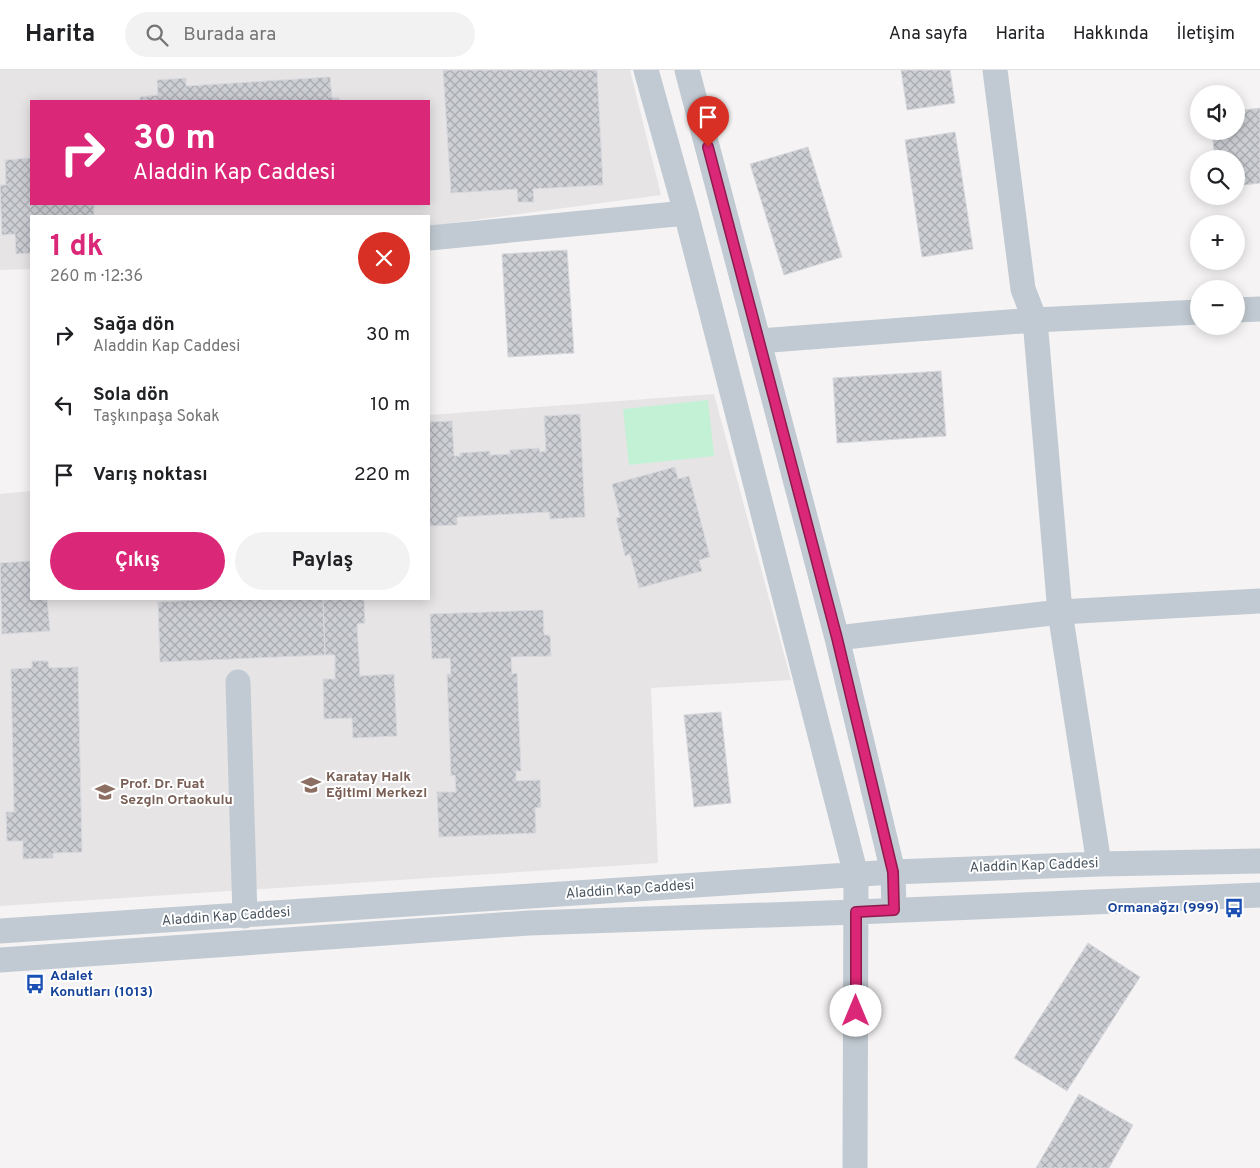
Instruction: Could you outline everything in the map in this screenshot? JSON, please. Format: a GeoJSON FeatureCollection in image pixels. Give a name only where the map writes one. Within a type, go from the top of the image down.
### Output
{"type":"FeatureCollection","features":[{"type":"Feature","properties":{"kind":"street"},"geometry":{"type":"LineString","coordinates":[[646,70],[686,213],[856,875],[855,1168]]}},
{"type":"Feature","properties":{"kind":"street"},"geometry":{"type":"LineString","coordinates":[[688,70],[837,638],[893,872],[894,910]]}},
{"type":"Feature","properties":{"kind":"street"},"geometry":{"type":"LineString","coordinates":[[994,70],[1023,289],[1035,320],[1060,612],[1100,864]]}},
{"type":"Feature","properties":{"kind":"street"},"geometry":{"type":"LineString","coordinates":[[430,238],[686,213]]}},
{"type":"Feature","properties":{"kind":"street"},"geometry":{"type":"LineString","coordinates":[[1245,310],[1260,309]]}},
{"type":"Feature","properties":{"kind":"street"},"geometry":{"type":"LineString","coordinates":[[759,340],[1035,320],[1190,312]]}},
{"type":"Feature","properties":{"kind":"street"},"geometry":{"type":"LineString","coordinates":[[837,638],[1060,612],[1260,601]]}},
{"type":"Feature","properties":{"kind":"street"},"geometry":{"type":"LineString","coordinates":[[238,682],[245,916]]}},
{"type":"Feature","properties":{"kind":"street","name":"Aladdin Kap Caddesi"},"geometry":{"type":"LineString","coordinates":[[0,931],[893,872],[1100,864],[1260,861]]}},
{"type":"Feature","properties":{"kind":"street","name":"Aladdin Kap Caddesi"},"geometry":{"type":"LineString","coordinates":[[0,960],[529,923],[1260,896]]}},
{"type":"Feature","properties":{"kind":"shaded area"},"geometry":{"type":"Polygon","coordinates":[[[0,70],[630,70],[661,195],[430,226],[430,215],[30,215],[30,269],[0,270],[0,70]]]}},
{"type":"Feature","properties":{"kind":"shaded area"},"geometry":{"type":"Polygon","coordinates":[[[714,394],[791,680],[651,688],[658,863],[0,906],[0,494],[30,491],[30,600],[430,600],[430,415],[714,394]]]}},
{"type":"Feature","properties":{"kind":"green space"},"geometry":{"type":"Polygon","coordinates":[[[708,400],[714,456],[629,465],[623,409],[708,400]]]}},
{"type":"Feature","properties":{"kind":"building"},"geometry":{"type":"Polygon","coordinates":[[[443,70],[597,70],[603,185],[533,189],[534,202],[518,202],[517,189],[451,193],[443,70]]]}},
{"type":"Feature","properties":{"kind":"building"},"geometry":{"type":"Polygon","coordinates":[[[901,70],[950,70],[955,103],[907,110],[901,70]]]}},
{"type":"Feature","properties":{"kind":"building"},"geometry":{"type":"Polygon","coordinates":[[[330,77],[332,98],[339,98],[339,100],[140,100],[140,97],[158,95],[157,80],[186,78],[186,86],[330,77]]]}},
{"type":"Feature","properties":{"kind":"building"},"geometry":{"type":"Polygon","coordinates":[[[1260,108],[1260,183],[1245,185],[1245,150],[1214,150],[1213,140],[1245,140],[1245,110],[1260,108]]]}},
{"type":"Feature","properties":{"kind":"building"},"geometry":{"type":"Polygon","coordinates":[[[955,132],[973,249],[922,257],[905,140],[955,132]]]}},
{"type":"Feature","properties":{"kind":"building"},"geometry":{"type":"Polygon","coordinates":[[[808,147],[842,257],[784,275],[750,164],[808,147]]]}},
{"type":"Feature","properties":{"kind":"building"},"geometry":{"type":"Polygon","coordinates":[[[30,158],[30,205],[94,205],[94,215],[30,215],[30,253],[16,254],[15,234],[2,235],[0,185],[6,185],[5,160],[30,158]]]}},
{"type":"Feature","properties":{"kind":"building"},"geometry":{"type":"Polygon","coordinates":[[[567,250],[574,353],[508,357],[502,254],[567,250]]]}},
{"type":"Feature","properties":{"kind":"building"},"geometry":{"type":"Polygon","coordinates":[[[941,371],[946,436],[837,443],[833,378],[941,371]]]}},
{"type":"Feature","properties":{"kind":"building"},"geometry":{"type":"Polygon","coordinates":[[[580,414],[585,517],[550,519],[549,512],[457,517],[457,525],[430,526],[430,422],[452,421],[454,456],[460,456],[460,453],[490,451],[490,455],[510,454],[510,450],[539,448],[540,452],[546,451],[544,416],[580,414]]]}},
{"type":"Feature","properties":{"kind":"building"},"geometry":{"type":"Polygon","coordinates":[[[675,467],[678,479],[689,476],[710,557],[699,560],[702,571],[639,588],[630,554],[625,556],[616,518],[620,517],[612,484],[675,467]]]}},
{"type":"Feature","properties":{"kind":"building"},"geometry":{"type":"Polygon","coordinates":[[[30,561],[30,600],[47,600],[50,631],[2,634],[0,563],[30,561]]]}},
{"type":"Feature","properties":{"kind":"building"},"geometry":{"type":"Polygon","coordinates":[[[323,600],[325,655],[160,662],[158,602],[323,600]]]}},
{"type":"Feature","properties":{"kind":"building"},"geometry":{"type":"Polygon","coordinates":[[[323,600],[364,600],[365,623],[357,624],[360,676],[394,674],[397,736],[353,738],[352,718],[324,719],[323,679],[335,679],[335,655],[325,655],[323,600]]]}},
{"type":"Feature","properties":{"kind":"building"},"geometry":{"type":"Polygon","coordinates":[[[543,610],[544,635],[550,635],[551,656],[511,657],[512,674],[517,673],[521,771],[516,771],[516,781],[540,780],[541,807],[535,808],[536,833],[439,837],[437,792],[456,792],[455,775],[451,776],[447,674],[451,674],[450,658],[432,659],[430,614],[543,610]]]}},
{"type":"Feature","properties":{"kind":"building"},"geometry":{"type":"Polygon","coordinates":[[[32,661],[48,661],[49,668],[78,667],[82,852],[53,853],[53,858],[23,859],[23,841],[7,841],[6,812],[14,812],[11,669],[32,668],[32,661]]]}},
{"type":"Feature","properties":{"kind":"building"},"geometry":{"type":"Polygon","coordinates":[[[721,712],[731,803],[694,807],[684,715],[721,712]]]}},
{"type":"Feature","properties":{"kind":"building"},"geometry":{"type":"Polygon","coordinates":[[[1088,943],[1140,977],[1067,1091],[1014,1058],[1088,943]]]}},
{"type":"Feature","properties":{"kind":"building"},"geometry":{"type":"Polygon","coordinates":[[[1079,1094],[1133,1125],[1109,1168],[1036,1168],[1079,1094]]]}},
{"type":"Feature","properties":{"kind":"place","name":"Karatay Halk Eğitimi Merkezi"},"geometry":{"type":"Point","coordinates":[311,785]}},
{"type":"Feature","properties":{"kind":"place","name":"Prof. Dr. Fuat Sezgin Ortaokulu"},"geometry":{"type":"Point","coordinates":[105,792]}},
{"type":"Feature","properties":{"kind":"place","name":"Ormanağzı (999)"},"geometry":{"type":"Point","coordinates":[1234,908]}},
{"type":"Feature","properties":{"kind":"place","name":"Adalet Konutları (1013)"},"geometry":{"type":"Point","coordinates":[35,984]}},
{"type":"Feature","properties":{"kind":"route"},"geometry":{"type":"LineString","coordinates":[[708,147],[837,638],[893,872],[894,910],[856,912],[856,1011]]}}]}
